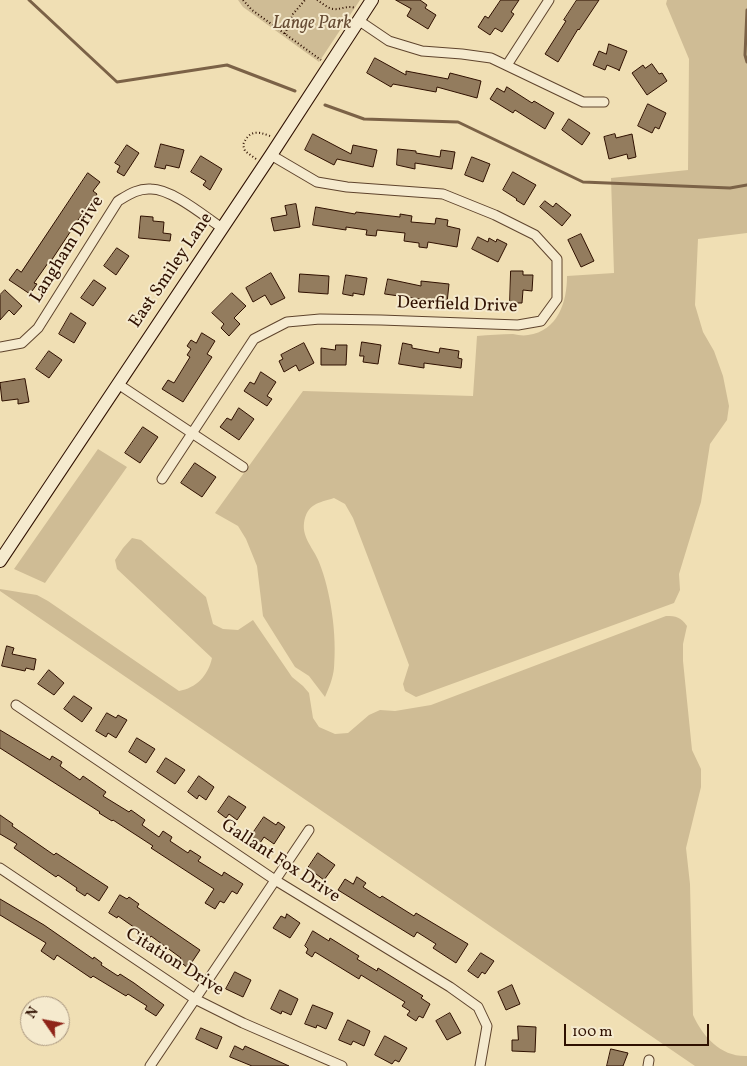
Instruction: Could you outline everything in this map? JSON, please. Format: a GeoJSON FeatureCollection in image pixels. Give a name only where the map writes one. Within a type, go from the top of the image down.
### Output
{"type":"FeatureCollection","features":[{"type":"Feature","properties":{"kind":"street","name":"East Smiley Lane"},"geometry":{"type":"LineString","coordinates":[[0,561],[372,0]]}},
{"type":"Feature","properties":{"kind":"street"},"geometry":{"type":"LineString","coordinates":[[507,64],[549,0]]}},
{"type":"Feature","properties":{"kind":"street"},"geometry":{"type":"LineString","coordinates":[[361,16],[389,41],[422,51],[491,58],[583,102],[604,102]]}},
{"type":"Feature","properties":{"kind":"street","name":"Deerfield Drive"},"geometry":{"type":"LineString","coordinates":[[162,479],[254,339],[287,322],[320,319],[518,325],[541,321],[557,299],[557,259],[535,235],[495,215],[443,194],[347,187],[316,182],[271,155]]}},
{"type":"Feature","properties":{"kind":"street","name":"Langham Drive"},"geometry":{"type":"LineString","coordinates":[[0,347],[22,343],[38,328],[118,201],[135,191],[151,189],[176,197],[222,228]]}},
{"type":"Feature","properties":{"kind":"street"},"geometry":{"type":"LineString","coordinates":[[118,384],[243,467]]}},
{"type":"Feature","properties":{"kind":"street","name":"Gallant Fox Drive"},"geometry":{"type":"LineString","coordinates":[[16,706],[275,880],[450,986],[478,1007],[487,1026],[480,1066]]}},
{"type":"Feature","properties":{"kind":"street"},"geometry":{"type":"LineString","coordinates":[[150,1066],[309,830]]}},
{"type":"Feature","properties":{"kind":"street","name":"Citation Drive"},"geometry":{"type":"LineString","coordinates":[[0,868],[195,999],[243,1023],[342,1066]]}},
{"type":"Feature","properties":{"kind":"path"},"geometry":{"type":"LineString","coordinates":[[243,0],[252,10],[329,66]]}},
{"type":"Feature","properties":{"kind":"path"},"geometry":{"type":"LineString","coordinates":[[285,34],[293,14],[305,0]]}},
{"type":"Feature","properties":{"kind":"path"},"geometry":{"type":"LineString","coordinates":[[317,0],[328,8],[335,10],[351,6],[361,16]]}},
{"type":"Feature","properties":{"kind":"path"},"geometry":{"type":"LineString","coordinates":[[256,158],[246,151],[243,145],[245,139],[254,132],[270,136]]}},
{"type":"Feature","properties":{"kind":"green space","name":"Lange Park"},"geometry":{"type":"Polygon","coordinates":[[[238,0],[360,0],[319,62],[243,7],[238,0]]]}},
{"type":"Feature","properties":{"kind":"green space"},"geometry":{"type":"Polygon","coordinates":[[[667,0],[747,0],[747,233],[698,239],[695,305],[703,332],[714,351],[723,376],[729,406],[727,420],[710,444],[701,502],[679,574],[680,590],[674,603],[416,697],[405,691],[403,684],[409,665],[353,518],[345,504],[334,498],[314,505],[305,517],[304,523],[305,534],[317,557],[327,587],[332,614],[335,642],[334,668],[325,697],[309,676],[295,667],[263,616],[257,566],[246,539],[238,526],[215,513],[303,391],[473,396],[477,336],[528,335],[547,328],[559,314],[563,305],[567,276],[614,273],[611,178],[688,170],[689,59],[666,4],[667,0]]]}},
{"type":"Feature","properties":{"kind":"green space"},"geometry":{"type":"Polygon","coordinates":[[[98,449],[127,467],[45,583],[14,569],[98,449]]]}},
{"type":"Feature","properties":{"kind":"green space"},"geometry":{"type":"Polygon","coordinates":[[[132,538],[141,540],[206,597],[213,624],[223,629],[238,630],[253,620],[292,677],[309,693],[313,718],[319,727],[335,734],[348,733],[369,715],[380,710],[395,711],[431,705],[666,616],[675,617],[683,621],[687,626],[683,644],[683,661],[692,750],[701,769],[701,787],[686,848],[690,884],[693,1015],[702,1031],[714,1044],[729,1053],[747,1056],[747,1066],[695,1066],[0,591],[0,589],[37,595],[179,691],[191,687],[204,676],[212,658],[117,569],[115,560],[132,538]]]}},
{"type":"Feature","properties":{"kind":"building"},"geometry":{"type":"Polygon","coordinates":[[[396,0],[420,0],[427,5],[425,8],[436,15],[428,29],[407,16],[411,9],[396,0]]]}},
{"type":"Feature","properties":{"kind":"building"},"geometry":{"type":"Polygon","coordinates":[[[501,0],[519,0],[511,12],[514,14],[502,32],[495,28],[490,35],[478,27],[485,16],[488,18],[501,0]]]}},
{"type":"Feature","properties":{"kind":"building"},"geometry":{"type":"Polygon","coordinates":[[[577,0],[599,0],[578,29],[558,62],[545,54],[577,0]]]}},
{"type":"Feature","properties":{"kind":"building"},"geometry":{"type":"Polygon","coordinates":[[[609,44],[627,51],[619,71],[607,65],[605,70],[593,65],[599,51],[606,54],[609,44]]]}},
{"type":"Feature","properties":{"kind":"building"},"geometry":{"type":"Polygon","coordinates":[[[375,58],[406,75],[406,71],[448,79],[450,73],[481,81],[477,98],[437,87],[436,92],[393,84],[391,87],[367,73],[375,58]]]}},
{"type":"Feature","properties":{"kind":"building"},"geometry":{"type":"Polygon","coordinates":[[[652,64],[659,74],[662,73],[667,81],[647,95],[632,73],[643,65],[645,68],[652,64]]]}},
{"type":"Feature","properties":{"kind":"building"},"geometry":{"type":"Polygon","coordinates":[[[507,87],[532,103],[534,101],[554,113],[545,129],[515,110],[513,113],[490,99],[497,88],[504,92],[507,87]]]}},
{"type":"Feature","properties":{"kind":"building"},"geometry":{"type":"Polygon","coordinates":[[[648,104],[666,113],[659,129],[655,127],[652,133],[638,126],[648,104]]]}},
{"type":"Feature","properties":{"kind":"building"},"geometry":{"type":"Polygon","coordinates":[[[569,119],[590,133],[582,145],[562,130],[569,119]]]}},
{"type":"Feature","properties":{"kind":"building"},"geometry":{"type":"Polygon","coordinates":[[[313,134],[351,154],[353,145],[377,150],[373,167],[337,159],[334,165],[305,150],[313,134]]]}},
{"type":"Feature","properties":{"kind":"building"},"geometry":{"type":"Polygon","coordinates":[[[615,134],[616,138],[632,134],[636,157],[628,159],[627,154],[609,159],[604,137],[615,134]]]}},
{"type":"Feature","properties":{"kind":"building"},"geometry":{"type":"Polygon","coordinates":[[[161,144],[184,150],[179,168],[166,165],[165,169],[155,167],[161,144]]]}},
{"type":"Feature","properties":{"kind":"building"},"geometry":{"type":"Polygon","coordinates":[[[127,145],[139,153],[124,176],[117,172],[120,166],[115,163],[127,145]]]}},
{"type":"Feature","properties":{"kind":"building"},"geometry":{"type":"Polygon","coordinates":[[[398,149],[440,157],[441,150],[455,152],[452,169],[415,163],[415,169],[397,165],[398,149]]]}},
{"type":"Feature","properties":{"kind":"building"},"geometry":{"type":"Polygon","coordinates":[[[201,156],[222,169],[210,190],[203,185],[206,181],[191,172],[201,156]]]}},
{"type":"Feature","properties":{"kind":"building"},"geometry":{"type":"Polygon","coordinates":[[[472,157],[490,164],[483,182],[465,175],[472,157]]]}},
{"type":"Feature","properties":{"kind":"building"},"geometry":{"type":"Polygon","coordinates":[[[513,172],[536,185],[524,205],[503,190],[513,172]]]}},
{"type":"Feature","properties":{"kind":"building"},"geometry":{"type":"Polygon","coordinates":[[[88,173],[100,182],[93,191],[97,194],[34,283],[37,284],[30,294],[9,280],[17,269],[21,272],[88,173]]]}},
{"type":"Feature","properties":{"kind":"building"},"geometry":{"type":"Polygon","coordinates":[[[545,201],[553,207],[556,203],[571,215],[562,226],[540,207],[545,201]]]}},
{"type":"Feature","properties":{"kind":"building"},"geometry":{"type":"Polygon","coordinates":[[[296,204],[300,227],[274,231],[271,218],[287,215],[285,206],[296,204]]]}},
{"type":"Feature","properties":{"kind":"building"},"geometry":{"type":"Polygon","coordinates":[[[316,207],[355,214],[356,212],[400,217],[400,214],[412,216],[411,222],[435,224],[436,218],[448,220],[447,226],[460,229],[457,247],[428,242],[427,248],[419,247],[419,243],[404,241],[405,233],[377,230],[376,236],[366,235],[367,230],[346,227],[346,230],[313,225],[316,207]]]}},
{"type":"Feature","properties":{"kind":"building"},"geometry":{"type":"Polygon","coordinates":[[[141,216],[153,217],[153,221],[164,222],[163,233],[171,234],[170,241],[139,238],[141,216]]]}},
{"type":"Feature","properties":{"kind":"building"},"geometry":{"type":"Polygon","coordinates":[[[581,234],[594,261],[581,267],[568,240],[581,234]]]}},
{"type":"Feature","properties":{"kind":"building"},"geometry":{"type":"Polygon","coordinates":[[[478,237],[488,242],[489,238],[496,242],[497,239],[507,244],[498,262],[472,249],[478,237]]]}},
{"type":"Feature","properties":{"kind":"building"},"geometry":{"type":"Polygon","coordinates":[[[117,248],[129,256],[116,275],[104,266],[117,248]]]}},
{"type":"Feature","properties":{"kind":"building"},"geometry":{"type":"Polygon","coordinates":[[[511,271],[523,271],[523,275],[533,275],[532,291],[523,290],[522,303],[510,303],[511,271]]]}},
{"type":"Feature","properties":{"kind":"building"},"geometry":{"type":"Polygon","coordinates":[[[271,273],[285,298],[271,305],[265,295],[253,302],[246,288],[271,273]]]}},
{"type":"Feature","properties":{"kind":"building"},"geometry":{"type":"Polygon","coordinates":[[[300,274],[329,276],[328,294],[299,292],[300,274]]]}},
{"type":"Feature","properties":{"kind":"building"},"geometry":{"type":"Polygon","coordinates":[[[346,275],[367,278],[364,295],[353,293],[353,296],[343,294],[346,275]]]}},
{"type":"Feature","properties":{"kind":"building"},"geometry":{"type":"Polygon","coordinates":[[[388,279],[421,286],[421,281],[449,284],[447,303],[385,294],[388,279]]]}},
{"type":"Feature","properties":{"kind":"building"},"geometry":{"type":"Polygon","coordinates":[[[94,280],[106,288],[93,306],[81,298],[94,280]]]}},
{"type":"Feature","properties":{"kind":"building"},"geometry":{"type":"Polygon","coordinates":[[[5,290],[22,306],[14,315],[9,310],[0,320],[0,295],[5,290]]]}},
{"type":"Feature","properties":{"kind":"building"},"geometry":{"type":"Polygon","coordinates":[[[232,293],[246,306],[234,318],[240,324],[229,336],[221,328],[224,324],[212,313],[232,293]]]}},
{"type":"Feature","properties":{"kind":"building"},"geometry":{"type":"Polygon","coordinates":[[[71,313],[86,323],[74,343],[59,334],[71,313]]]}},
{"type":"Feature","properties":{"kind":"building"},"geometry":{"type":"Polygon","coordinates":[[[202,333],[215,341],[207,354],[212,357],[183,402],[162,389],[168,380],[174,383],[190,357],[187,355],[191,349],[187,346],[191,340],[196,343],[202,333]]]}},
{"type":"Feature","properties":{"kind":"building"},"geometry":{"type":"Polygon","coordinates":[[[362,342],[381,345],[378,364],[363,362],[364,356],[360,356],[362,342]]]}},
{"type":"Feature","properties":{"kind":"building"},"geometry":{"type":"Polygon","coordinates":[[[304,343],[314,363],[299,371],[296,365],[284,372],[279,361],[283,359],[281,355],[304,343]]]}},
{"type":"Feature","properties":{"kind":"building"},"geometry":{"type":"Polygon","coordinates":[[[403,343],[412,345],[412,348],[439,353],[440,348],[459,351],[458,358],[462,359],[461,368],[424,363],[424,368],[399,364],[403,343]]]}},
{"type":"Feature","properties":{"kind":"building"},"geometry":{"type":"Polygon","coordinates":[[[336,345],[347,345],[346,365],[321,365],[321,348],[335,350],[336,345]]]}},
{"type":"Feature","properties":{"kind":"building"},"geometry":{"type":"Polygon","coordinates":[[[49,351],[62,360],[49,378],[36,369],[49,351]]]}},
{"type":"Feature","properties":{"kind":"building"},"geometry":{"type":"Polygon","coordinates":[[[261,372],[276,382],[267,396],[272,399],[267,406],[244,391],[250,382],[254,384],[261,372]]]}},
{"type":"Feature","properties":{"kind":"building"},"geometry":{"type":"Polygon","coordinates":[[[25,379],[29,402],[18,404],[18,399],[2,401],[0,383],[25,379]]]}},
{"type":"Feature","properties":{"kind":"building"},"geometry":{"type":"Polygon","coordinates":[[[239,408],[254,419],[239,440],[220,427],[227,418],[231,420],[239,408]]]}},
{"type":"Feature","properties":{"kind":"building"},"geometry":{"type":"Polygon","coordinates":[[[143,427],[158,437],[140,463],[125,453],[143,427]]]}},
{"type":"Feature","properties":{"kind":"building"},"geometry":{"type":"Polygon","coordinates":[[[195,463],[216,477],[202,497],[181,483],[195,463]]]}},
{"type":"Feature","properties":{"kind":"building"},"geometry":{"type":"Polygon","coordinates":[[[7,646],[14,648],[12,654],[36,659],[34,670],[26,668],[25,671],[2,666],[7,646]]]}},
{"type":"Feature","properties":{"kind":"building"},"geometry":{"type":"Polygon","coordinates":[[[49,670],[64,683],[54,695],[38,684],[49,670]]]}},
{"type":"Feature","properties":{"kind":"building"},"geometry":{"type":"Polygon","coordinates":[[[74,696],[92,708],[82,722],[64,709],[74,696]]]}},
{"type":"Feature","properties":{"kind":"building"},"geometry":{"type":"Polygon","coordinates":[[[107,713],[116,718],[118,715],[127,720],[116,738],[108,733],[106,737],[96,731],[107,713]]]}},
{"type":"Feature","properties":{"kind":"building"},"geometry":{"type":"Polygon","coordinates":[[[0,730],[50,760],[52,756],[62,762],[60,766],[80,780],[83,776],[106,792],[103,796],[129,812],[131,810],[145,820],[142,825],[159,837],[163,831],[172,837],[170,841],[188,853],[190,850],[201,857],[198,861],[222,876],[224,872],[243,884],[237,894],[232,891],[224,903],[220,901],[215,909],[205,903],[214,889],[151,848],[153,846],[0,748],[0,730]]]}},
{"type":"Feature","properties":{"kind":"building"},"geometry":{"type":"Polygon","coordinates":[[[137,738],[155,749],[146,763],[129,752],[137,738]]]}},
{"type":"Feature","properties":{"kind":"building"},"geometry":{"type":"Polygon","coordinates":[[[166,758],[185,770],[175,784],[157,772],[166,758]]]}},
{"type":"Feature","properties":{"kind":"building"},"geometry":{"type":"Polygon","coordinates":[[[199,776],[214,787],[206,800],[199,795],[197,799],[188,792],[199,776]]]}},
{"type":"Feature","properties":{"kind":"building"},"geometry":{"type":"Polygon","coordinates":[[[229,796],[246,807],[237,820],[229,814],[226,818],[218,812],[229,796]]]}},
{"type":"Feature","properties":{"kind":"building"},"geometry":{"type":"Polygon","coordinates":[[[0,815],[13,824],[12,826],[54,855],[56,853],[108,887],[99,901],[87,893],[85,896],[58,875],[56,877],[14,848],[17,844],[0,834],[0,815]]]}},
{"type":"Feature","properties":{"kind":"building"},"geometry":{"type":"Polygon","coordinates":[[[264,817],[276,825],[278,822],[285,827],[274,844],[264,837],[260,843],[251,836],[264,817]]]}},
{"type":"Feature","properties":{"kind":"building"},"geometry":{"type":"Polygon","coordinates":[[[318,853],[335,865],[324,880],[308,868],[318,853]]]}},
{"type":"Feature","properties":{"kind":"building"},"geometry":{"type":"Polygon","coordinates":[[[357,877],[366,883],[363,887],[380,898],[382,896],[414,916],[416,913],[468,944],[456,963],[433,948],[436,944],[417,932],[414,937],[338,890],[345,879],[353,884],[357,877]]]}},
{"type":"Feature","properties":{"kind":"building"},"geometry":{"type":"Polygon","coordinates":[[[120,895],[127,899],[129,897],[139,904],[137,907],[200,950],[188,968],[179,961],[181,958],[151,936],[148,940],[137,932],[138,930],[118,916],[117,918],[109,913],[120,895]]]}},
{"type":"Feature","properties":{"kind":"building"},"geometry":{"type":"Polygon","coordinates":[[[0,899],[44,925],[93,959],[94,957],[102,963],[101,965],[118,976],[120,974],[164,1005],[156,1016],[145,1009],[147,1006],[128,994],[126,996],[93,976],[91,978],[57,955],[54,960],[41,951],[46,943],[0,915],[0,899]]]}},
{"type":"Feature","properties":{"kind":"building"},"geometry":{"type":"Polygon","coordinates":[[[287,914],[300,923],[290,938],[273,928],[281,916],[285,918],[287,914]]]}},
{"type":"Feature","properties":{"kind":"building"},"geometry":{"type":"Polygon","coordinates":[[[313,931],[329,941],[330,938],[359,956],[357,959],[377,971],[378,968],[423,996],[421,998],[430,1004],[423,1018],[419,1016],[416,1021],[407,1015],[410,1011],[402,1006],[405,1002],[361,975],[359,979],[315,952],[312,957],[306,953],[308,949],[305,946],[313,931]]]}},
{"type":"Feature","properties":{"kind":"building"},"geometry":{"type":"Polygon","coordinates":[[[481,953],[494,961],[485,974],[482,972],[478,978],[468,971],[481,953]]]}},
{"type":"Feature","properties":{"kind":"building"},"geometry":{"type":"Polygon","coordinates":[[[235,972],[251,980],[243,997],[226,989],[235,972]]]}},
{"type":"Feature","properties":{"kind":"building"},"geometry":{"type":"Polygon","coordinates":[[[512,985],[520,1004],[506,1010],[498,992],[512,985]]]}},
{"type":"Feature","properties":{"kind":"building"},"geometry":{"type":"Polygon","coordinates":[[[280,990],[298,999],[291,1015],[282,1011],[281,1014],[271,1009],[280,990]]]}},
{"type":"Feature","properties":{"kind":"building"},"geometry":{"type":"Polygon","coordinates":[[[313,1005],[333,1013],[326,1029],[317,1025],[316,1028],[305,1024],[313,1005]]]}},
{"type":"Feature","properties":{"kind":"building"},"geometry":{"type":"Polygon","coordinates":[[[450,1013],[461,1033],[447,1040],[436,1021],[450,1013]]]}},
{"type":"Feature","properties":{"kind":"building"},"geometry":{"type":"Polygon","coordinates":[[[348,1020],[370,1031],[364,1046],[353,1041],[351,1045],[339,1040],[348,1020]]]}},
{"type":"Feature","properties":{"kind":"building"},"geometry":{"type":"Polygon","coordinates":[[[518,1026],[536,1027],[535,1052],[512,1051],[512,1040],[518,1040],[518,1026]]]}},
{"type":"Feature","properties":{"kind":"building"},"geometry":{"type":"Polygon","coordinates":[[[201,1028],[222,1037],[217,1049],[196,1039],[201,1028]]]}},
{"type":"Feature","properties":{"kind":"building"},"geometry":{"type":"Polygon","coordinates":[[[385,1036],[407,1048],[399,1062],[395,1060],[392,1064],[375,1055],[385,1036]]]}},
{"type":"Feature","properties":{"kind":"building"},"geometry":{"type":"Polygon","coordinates":[[[235,1046],[243,1050],[245,1046],[289,1066],[252,1066],[230,1057],[235,1046]]]}},
{"type":"Feature","properties":{"kind":"building"},"geometry":{"type":"Polygon","coordinates":[[[611,1049],[628,1053],[623,1066],[607,1066],[611,1049]]]}},
{"type":"Feature","properties":{"kind":"waterway"},"geometry":{"type":"LineString","coordinates":[[29,0],[117,82],[227,65],[295,91]]}},
{"type":"Feature","properties":{"kind":"waterway"},"geometry":{"type":"LineString","coordinates":[[747,10],[745,55],[747,62]]}},
{"type":"Feature","properties":{"kind":"waterway"},"geometry":{"type":"LineString","coordinates":[[325,105],[364,119],[458,122],[583,182],[730,188],[747,185]]}}]}
